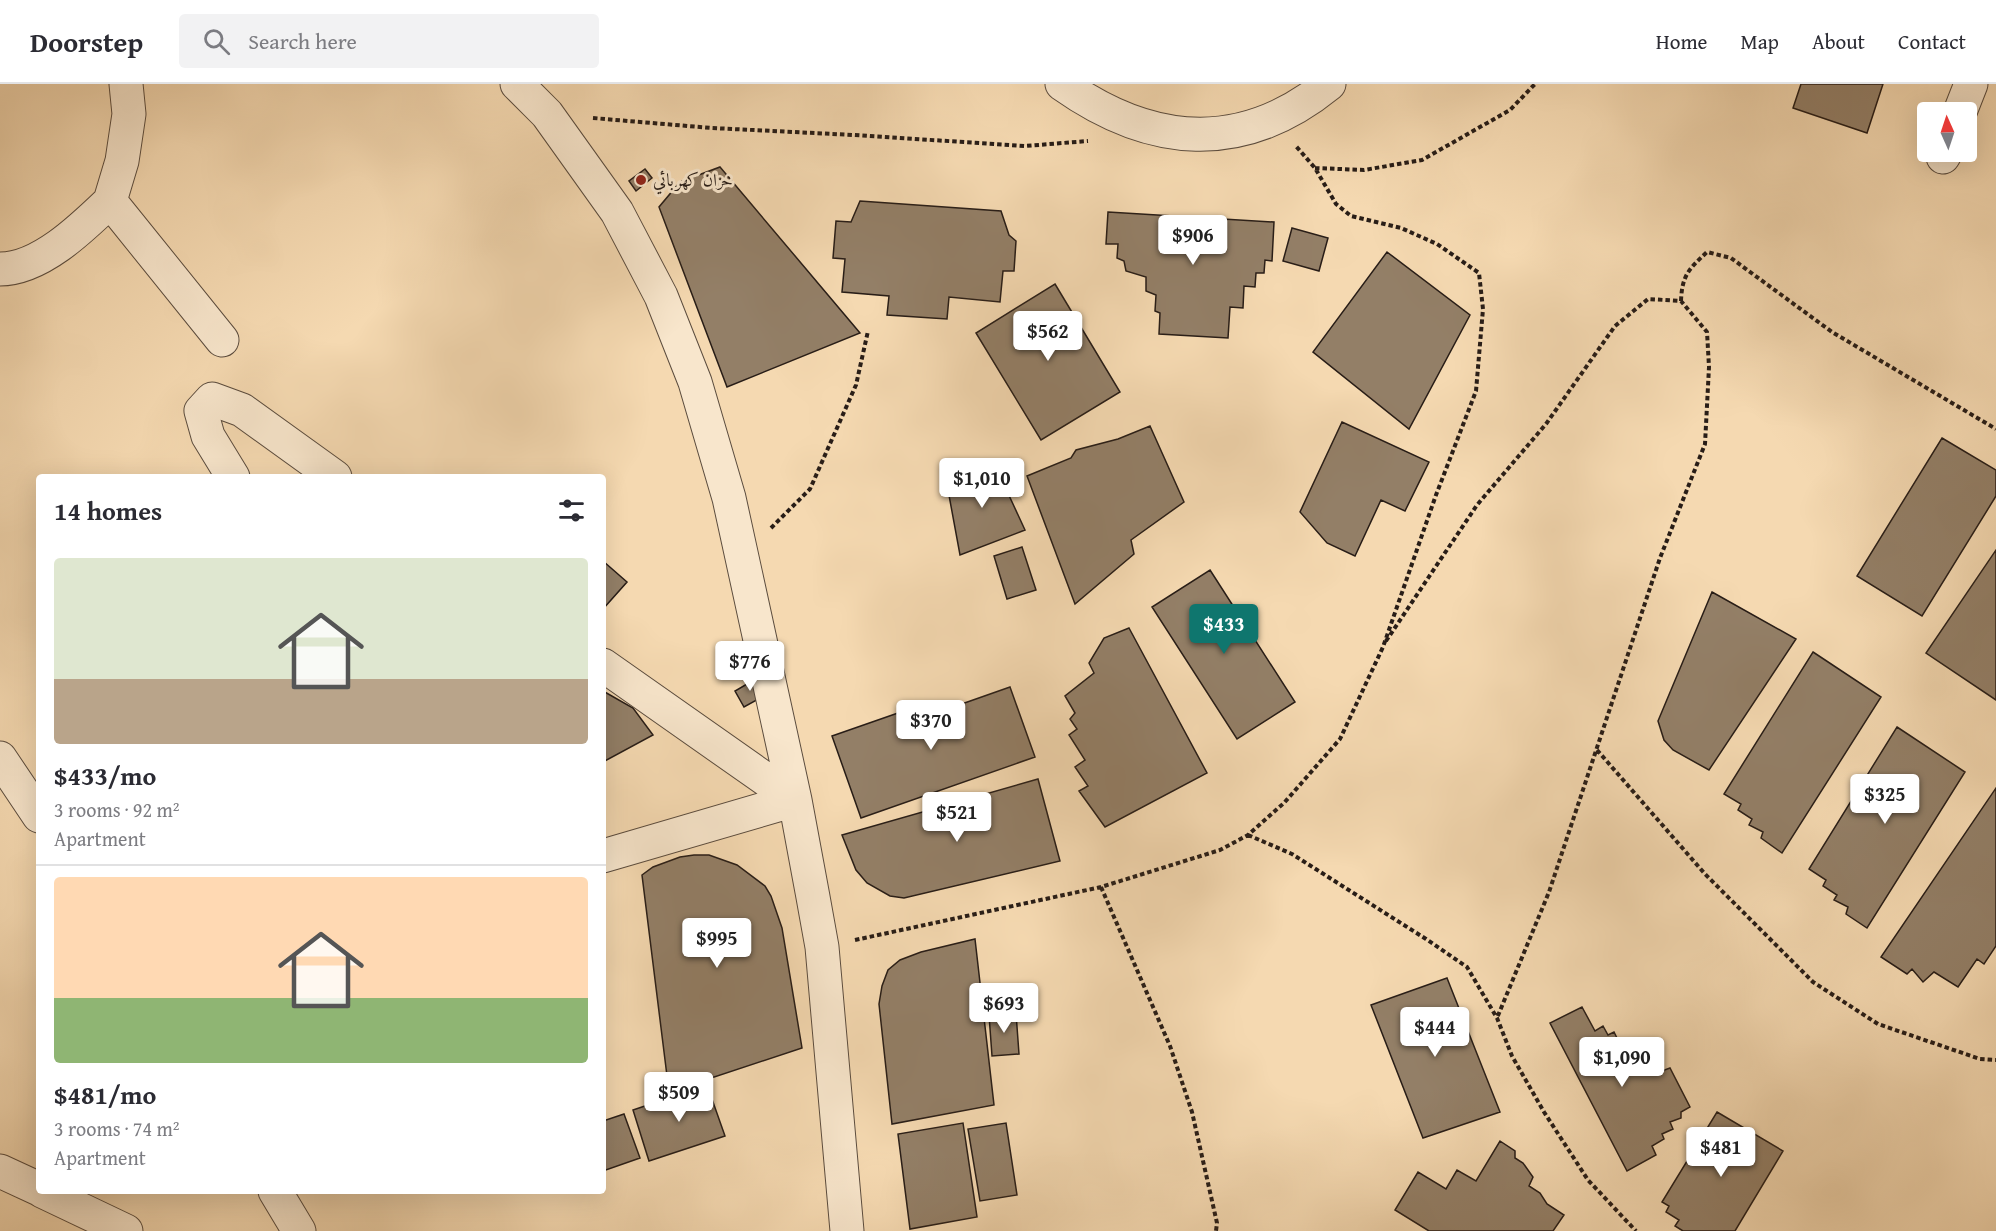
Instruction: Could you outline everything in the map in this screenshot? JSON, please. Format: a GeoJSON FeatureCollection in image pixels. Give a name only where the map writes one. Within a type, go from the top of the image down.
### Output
{"type":"FeatureCollection","features":[{"type":"Feature","properties":{"kind":"street"},"geometry":{"type":"LineString","coordinates":[[0,269],[11,269],[53,250],[85,225],[110,201],[122,161],[129,114],[126,84]]}},
{"type":"Feature","properties":{"kind":"street"},"geometry":{"type":"LineString","coordinates":[[517,84],[547,114],[617,212],[661,296],[695,382],[729,498],[795,800],[822,948],[847,1231]]}},
{"type":"Feature","properties":{"kind":"street"},"geometry":{"type":"LineString","coordinates":[[1062,84],[1087,102],[1142,126],[1182,135],[1227,134],[1274,120],[1318,94],[1329,84]]}},
{"type":"Feature","properties":{"kind":"street"},"geometry":{"type":"LineString","coordinates":[[1964,102],[1971,84]]}},
{"type":"Feature","properties":{"kind":"street"},"geometry":{"type":"LineString","coordinates":[[110,201],[222,340]]}},
{"type":"Feature","properties":{"kind":"street"},"geometry":{"type":"LineString","coordinates":[[230,474],[208,436],[201,411],[212,399],[242,410],[331,474]]}},
{"type":"Feature","properties":{"kind":"street"},"geometry":{"type":"LineString","coordinates":[[606,667],[795,800]]}},
{"type":"Feature","properties":{"kind":"street"},"geometry":{"type":"LineString","coordinates":[[0,758],[36,812]]}},
{"type":"Feature","properties":{"kind":"street"},"geometry":{"type":"LineString","coordinates":[[606,855],[795,800]]}},
{"type":"Feature","properties":{"kind":"street"},"geometry":{"type":"LineString","coordinates":[[0,1171],[36,1188]]}},
{"type":"Feature","properties":{"kind":"street"},"geometry":{"type":"LineString","coordinates":[[49,1194],[126,1231]]}},
{"type":"Feature","properties":{"kind":"street"},"geometry":{"type":"LineString","coordinates":[[277,1194],[299,1231]]}},
{"type":"Feature","properties":{"kind":"path"},"geometry":{"type":"LineString","coordinates":[[1315,168],[1364,170],[1422,160],[1510,110],[1535,84]]}},
{"type":"Feature","properties":{"kind":"path"},"geometry":{"type":"LineString","coordinates":[[547,114],[712,128],[1025,146],[1092,141]]}},
{"type":"Feature","properties":{"kind":"path"},"geometry":{"type":"LineString","coordinates":[[822,948],[1101,886],[1220,850],[1248,835],[1284,803],[1340,739],[1383,647],[1436,495],[1476,391],[1483,309],[1479,273],[1437,244],[1401,228],[1351,216],[1336,204],[1315,168],[1274,120]]}},
{"type":"Feature","properties":{"kind":"path"},"geometry":{"type":"LineString","coordinates":[[1497,1018],[1549,892],[1660,558],[1705,444],[1709,367],[1707,332],[1681,301],[1682,283],[1689,270],[1707,252],[1731,258],[1832,332],[1996,429]]}},
{"type":"Feature","properties":{"kind":"path"},"geometry":{"type":"LineString","coordinates":[[1383,647],[1477,505],[1546,424],[1615,326],[1648,298],[1681,301]]}},
{"type":"Feature","properties":{"kind":"path"},"geometry":{"type":"LineString","coordinates":[[739,546],[775,526],[810,489],[856,385],[868,331]]}},
{"type":"Feature","properties":{"kind":"path"},"geometry":{"type":"LineString","coordinates":[[1596,749],[1705,874],[1813,982],[1878,1024],[1980,1059],[1996,1060]]}},
{"type":"Feature","properties":{"kind":"path"},"geometry":{"type":"LineString","coordinates":[[1248,835],[1292,854],[1467,967],[1497,1018],[1512,1056],[1550,1121],[1588,1179],[1636,1231]]}},
{"type":"Feature","properties":{"kind":"path"},"geometry":{"type":"LineString","coordinates":[[1101,886],[1170,1046],[1192,1112],[1217,1223],[1216,1231]]}},
{"type":"Feature","properties":{"kind":"building"},"geometry":{"type":"Polygon","coordinates":[[[1801,84],[1883,84],[1867,133],[1793,108],[1801,84]]]}},
{"type":"Feature","properties":{"kind":"building"},"geometry":{"type":"Polygon","coordinates":[[[720,167],[860,333],[727,387],[659,207],[680,182],[720,167]]]}},
{"type":"Feature","properties":{"kind":"building","name":"خزان كهربائي"},"geometry":{"type":"Polygon","coordinates":[[[645,169],[652,178],[636,191],[629,181],[645,169]]]}},
{"type":"Feature","properties":{"kind":"building"},"geometry":{"type":"Polygon","coordinates":[[[860,201],[1001,211],[1009,235],[1016,241],[1014,271],[1003,271],[1000,302],[949,297],[947,319],[887,315],[889,296],[842,292],[845,259],[833,258],[836,221],[851,222],[860,201]]]}},
{"type":"Feature","properties":{"kind":"building"},"geometry":{"type":"Polygon","coordinates":[[[1108,212],[1274,222],[1272,261],[1265,260],[1264,273],[1256,273],[1255,287],[1244,286],[1243,308],[1230,307],[1228,338],[1159,334],[1160,313],[1155,311],[1156,295],[1146,291],[1146,277],[1126,271],[1124,261],[1117,258],[1118,244],[1106,244],[1108,212]]]}},
{"type":"Feature","properties":{"kind":"building"},"geometry":{"type":"Polygon","coordinates":[[[1292,228],[1328,238],[1319,271],[1283,261],[1292,228]]]}},
{"type":"Feature","properties":{"kind":"building"},"geometry":{"type":"Polygon","coordinates":[[[1387,252],[1470,315],[1409,429],[1313,352],[1387,252]]]}},
{"type":"Feature","properties":{"kind":"building"},"geometry":{"type":"Polygon","coordinates":[[[1055,284],[1120,392],[1041,440],[976,333],[1055,284]]]}},
{"type":"Feature","properties":{"kind":"building"},"geometry":{"type":"Polygon","coordinates":[[[1342,422],[1429,462],[1405,511],[1381,500],[1355,556],[1327,543],[1300,512],[1342,422]]]}},
{"type":"Feature","properties":{"kind":"building"},"geometry":{"type":"Polygon","coordinates":[[[1150,426],[1184,502],[1131,540],[1134,554],[1075,604],[1027,476],[1071,458],[1076,450],[1118,439],[1150,426]]]}},
{"type":"Feature","properties":{"kind":"building"},"geometry":{"type":"Polygon","coordinates":[[[1942,438],[1996,470],[1996,496],[1922,616],[1857,576],[1942,438]]]}},
{"type":"Feature","properties":{"kind":"building"},"geometry":{"type":"Polygon","coordinates":[[[994,463],[1025,530],[960,555],[946,479],[994,463]]]}},
{"type":"Feature","properties":{"kind":"building"},"geometry":{"type":"Polygon","coordinates":[[[1022,547],[1036,590],[1007,599],[994,556],[1022,547]]]}},
{"type":"Feature","properties":{"kind":"building"},"geometry":{"type":"Polygon","coordinates":[[[1996,550],[1996,700],[1926,653],[1996,550]]]}},
{"type":"Feature","properties":{"kind":"building"},"geometry":{"type":"Polygon","coordinates":[[[606,564],[627,582],[606,606],[606,564]]]}},
{"type":"Feature","properties":{"kind":"building"},"geometry":{"type":"Polygon","coordinates":[[[1210,570],[1295,702],[1237,739],[1152,607],[1210,570]]]}},
{"type":"Feature","properties":{"kind":"building"},"geometry":{"type":"Polygon","coordinates":[[[1712,592],[1796,639],[1709,770],[1673,750],[1664,740],[1658,721],[1712,592]]]}},
{"type":"Feature","properties":{"kind":"building"},"geometry":{"type":"Polygon","coordinates":[[[1129,628],[1207,773],[1105,827],[1079,791],[1088,786],[1075,767],[1085,760],[1069,735],[1077,729],[1070,719],[1075,713],[1065,696],[1094,673],[1089,663],[1104,638],[1129,628]]]}},
{"type":"Feature","properties":{"kind":"building"},"geometry":{"type":"Polygon","coordinates":[[[1813,652],[1881,697],[1782,853],[1761,838],[1763,832],[1749,825],[1752,819],[1738,810],[1741,804],[1724,794],[1813,652]]]}},
{"type":"Feature","properties":{"kind":"building"},"geometry":{"type":"Polygon","coordinates":[[[759,677],[764,696],[744,707],[735,691],[759,677]]]}},
{"type":"Feature","properties":{"kind":"building"},"geometry":{"type":"Polygon","coordinates":[[[1010,687],[1035,757],[861,818],[832,736],[898,713],[902,725],[1010,687]]]}},
{"type":"Feature","properties":{"kind":"building"},"geometry":{"type":"Polygon","coordinates":[[[606,693],[633,708],[653,735],[606,760],[606,693]]]}},
{"type":"Feature","properties":{"kind":"building"},"geometry":{"type":"Polygon","coordinates":[[[1897,727],[1965,772],[1867,928],[1846,914],[1848,907],[1834,900],[1837,895],[1823,886],[1826,880],[1809,869],[1897,727]]]}},
{"type":"Feature","properties":{"kind":"building"},"geometry":{"type":"Polygon","coordinates":[[[1038,779],[1060,861],[904,898],[890,896],[867,883],[856,870],[842,835],[1038,779]]]}},
{"type":"Feature","properties":{"kind":"building"},"geometry":{"type":"Polygon","coordinates":[[[1996,788],[1996,946],[1984,964],[1977,959],[1958,987],[1934,972],[1923,982],[1912,969],[1907,974],[1881,957],[1996,788]]]}},
{"type":"Feature","properties":{"kind":"building"},"geometry":{"type":"Polygon","coordinates":[[[709,855],[737,865],[765,886],[771,896],[782,928],[802,1048],[669,1092],[642,875],[653,867],[680,857],[709,855]]]}},
{"type":"Feature","properties":{"kind":"building"},"geometry":{"type":"Polygon","coordinates":[[[975,939],[994,1105],[892,1124],[879,1004],[888,970],[900,960],[921,952],[975,939]]]}},
{"type":"Feature","properties":{"kind":"building"},"geometry":{"type":"Polygon","coordinates":[[[1447,978],[1500,1112],[1423,1138],[1371,1005],[1447,978]]]}},
{"type":"Feature","properties":{"kind":"building"},"geometry":{"type":"Polygon","coordinates":[[[1582,1007],[1595,1031],[1603,1026],[1608,1035],[1614,1032],[1620,1044],[1629,1039],[1638,1056],[1645,1061],[1651,1060],[1662,1071],[1670,1068],[1690,1107],[1681,1112],[1681,1118],[1670,1122],[1673,1129],[1662,1134],[1664,1139],[1652,1146],[1656,1155],[1627,1171],[1550,1023],[1582,1007]]]}},
{"type":"Feature","properties":{"kind":"building"},"geometry":{"type":"Polygon","coordinates":[[[1016,1013],[1019,1054],[992,1056],[989,1015],[1016,1013]]]}},
{"type":"Feature","properties":{"kind":"building"},"geometry":{"type":"Polygon","coordinates":[[[707,1085],[725,1136],[649,1161],[633,1110],[707,1085]]]}},
{"type":"Feature","properties":{"kind":"building"},"geometry":{"type":"Polygon","coordinates":[[[1717,1112],[1783,1151],[1735,1231],[1683,1231],[1675,1226],[1679,1220],[1666,1212],[1669,1206],[1662,1202],[1717,1112]]]}},
{"type":"Feature","properties":{"kind":"building"},"geometry":{"type":"Polygon","coordinates":[[[624,1114],[640,1158],[606,1170],[606,1120],[624,1114]]]}},
{"type":"Feature","properties":{"kind":"building"},"geometry":{"type":"Polygon","coordinates":[[[963,1123],[977,1217],[910,1229],[898,1134],[963,1123]]]}},
{"type":"Feature","properties":{"kind":"building"},"geometry":{"type":"Polygon","coordinates":[[[1006,1123],[1017,1195],[980,1201],[968,1129],[1006,1123]]]}},
{"type":"Feature","properties":{"kind":"building"},"geometry":{"type":"Polygon","coordinates":[[[1500,1141],[1515,1151],[1515,1158],[1523,1163],[1533,1177],[1529,1186],[1540,1193],[1547,1204],[1564,1215],[1553,1231],[1429,1231],[1395,1210],[1418,1172],[1446,1189],[1457,1170],[1476,1181],[1500,1141]]]}},
{"type":"Feature","properties":{"kind":"place","name":"خزان كهربائي"},"geometry":{"type":"Point","coordinates":[641,180]}}]}
